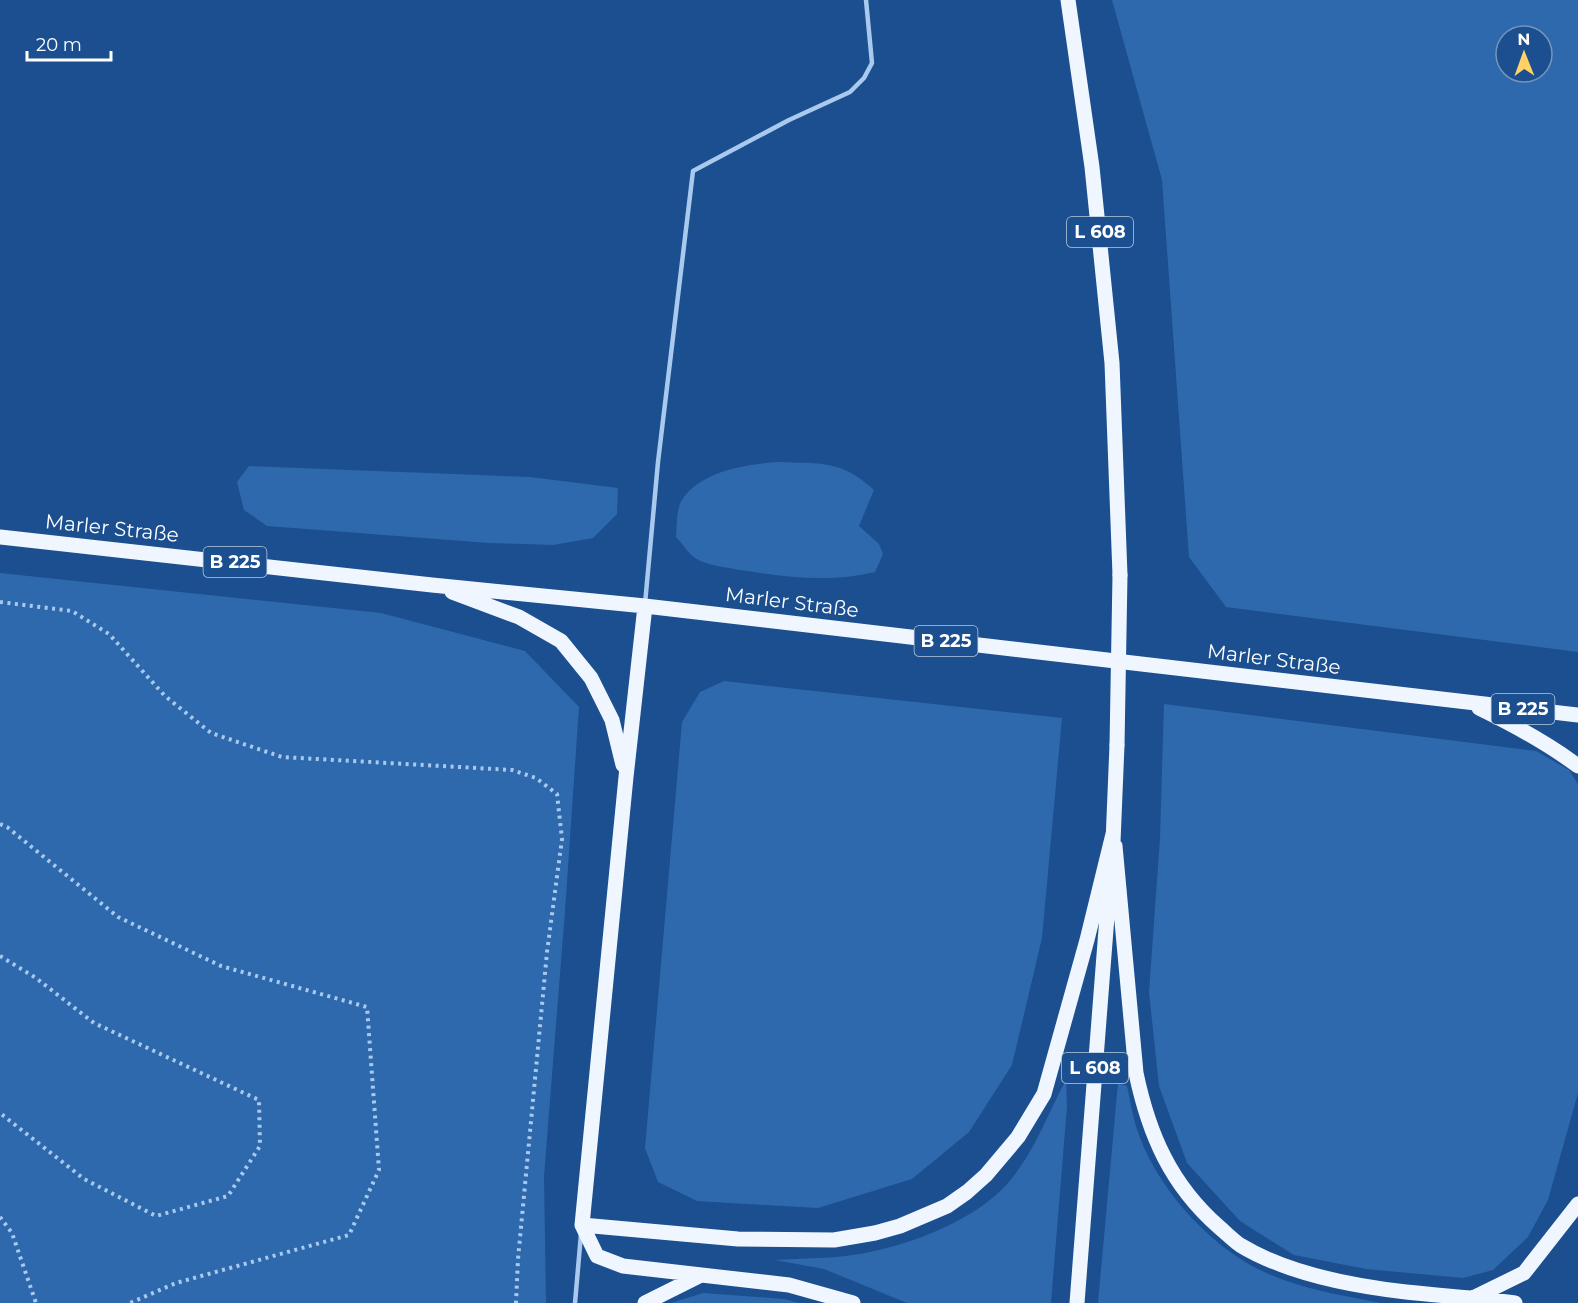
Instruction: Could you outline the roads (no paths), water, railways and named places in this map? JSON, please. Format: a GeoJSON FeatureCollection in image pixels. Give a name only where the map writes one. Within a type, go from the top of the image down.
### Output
{"type":"FeatureCollection","features":[{"type":"Feature","properties":{"kind":"main road","name":"L 608"},"geometry":{"type":"LineString","coordinates":[[1068,0],[1092,167],[1111,351],[1120,575],[1113,834],[1077,1303]]}},
{"type":"Feature","properties":{"kind":"main road","name":"Marler Straße"},"geometry":{"type":"LineString","coordinates":[[0,537],[645,606],[1578,715]]}},
{"type":"Feature","properties":{"kind":"main road"},"geometry":{"type":"LineString","coordinates":[[432,585],[519,617],[561,641],[591,678],[612,720],[626,777]]}},
{"type":"Feature","properties":{"kind":"main road"},"geometry":{"type":"LineString","coordinates":[[645,606],[582,1225],[597,1256],[623,1266],[789,1285],[854,1303]]}},
{"type":"Feature","properties":{"kind":"main road"},"geometry":{"type":"LineString","coordinates":[[1468,702],[1515,725],[1578,766]]}},
{"type":"Feature","properties":{"kind":"main road"},"geometry":{"type":"LineString","coordinates":[[582,1225],[738,1239],[834,1240],[900,1226],[947,1206],[967,1192],[986,1175],[1018,1137],[1044,1094],[1087,940],[1113,834]]}},
{"type":"Feature","properties":{"kind":"main road"},"geometry":{"type":"LineString","coordinates":[[1113,834],[1136,1073],[1141,1098],[1149,1123],[1170,1170],[1202,1211],[1240,1244],[1287,1267],[1336,1281],[1406,1292],[1475,1297],[1515,1303]]}},
{"type":"Feature","properties":{"kind":"main road"},"geometry":{"type":"LineString","coordinates":[[1475,1297],[1524,1273],[1578,1204]]}},
{"type":"Feature","properties":{"kind":"main road"},"geometry":{"type":"LineString","coordinates":[[645,1303],[699,1276]]}},
{"type":"Feature","properties":{"kind":"lane"},"geometry":{"type":"LineString","coordinates":[[645,606],[658,462],[693,171],[789,120],[850,92],[864,78],[872,63],[866,0]]}},
{"type":"Feature","properties":{"kind":"lane"},"geometry":{"type":"LineString","coordinates":[[575,1303],[582,1225]]}}]}
